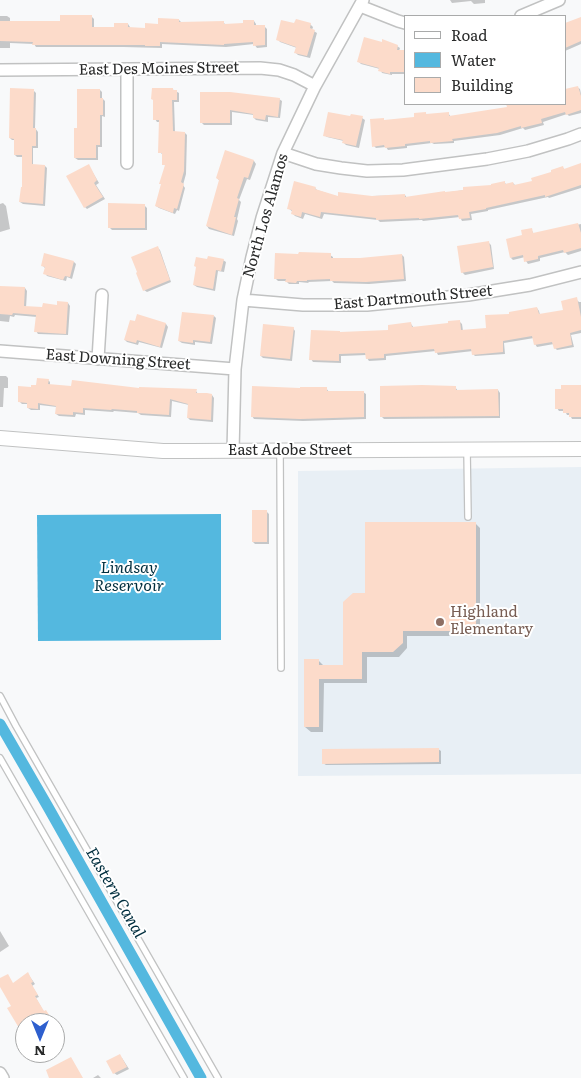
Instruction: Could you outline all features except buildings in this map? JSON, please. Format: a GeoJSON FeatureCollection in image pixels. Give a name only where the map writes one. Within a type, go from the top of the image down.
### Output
{"type":"FeatureCollection","features":[{"type":"Feature","properties":{"kind":"street"},"geometry":{"type":"LineString","coordinates":[[523,15],[559,0]]}},
{"type":"Feature","properties":{"kind":"street"},"geometry":{"type":"LineString","coordinates":[[362,3],[404,23]]}},
{"type":"Feature","properties":{"kind":"street","name":"North Los Alamos"},"geometry":{"type":"LineString","coordinates":[[233,451],[235,369],[243,300],[262,218],[283,153],[315,86],[362,3]]}},
{"type":"Feature","properties":{"kind":"street","name":"East Des Moines Street"},"geometry":{"type":"LineString","coordinates":[[0,70],[260,68],[279,70],[294,75],[315,86]]}},
{"type":"Feature","properties":{"kind":"street"},"geometry":{"type":"LineString","coordinates":[[127,69],[127,163]]}},
{"type":"Feature","properties":{"kind":"street"},"geometry":{"type":"LineString","coordinates":[[283,153],[316,164],[348,169],[367,171],[403,170],[480,160],[528,151],[581,134]]}},
{"type":"Feature","properties":{"kind":"street","name":"East Dartmouth Street"},"geometry":{"type":"LineString","coordinates":[[243,300],[303,305],[375,304],[468,295],[530,285],[581,272]]}},
{"type":"Feature","properties":{"kind":"street"},"geometry":{"type":"LineString","coordinates":[[98,359],[102,295]]}},
{"type":"Feature","properties":{"kind":"street","name":"East Downing Street"},"geometry":{"type":"LineString","coordinates":[[0,351],[235,369]]}},
{"type":"Feature","properties":{"kind":"street","name":"East Adobe Street"},"geometry":{"type":"LineString","coordinates":[[0,438],[163,451],[581,449]]}},
{"type":"Feature","properties":{"kind":"street"},"geometry":{"type":"LineString","coordinates":[[0,1073],[3,1078]]}},
{"type":"Feature","properties":{"kind":"lane"},"geometry":{"type":"LineString","coordinates":[[468,450],[468,516]]}},
{"type":"Feature","properties":{"kind":"lane"},"geometry":{"type":"LineString","coordinates":[[280,451],[281,668]]}},
{"type":"Feature","properties":{"kind":"lane"},"geometry":{"type":"LineString","coordinates":[[0,696],[218,1078]]}},
{"type":"Feature","properties":{"kind":"lane"},"geometry":{"type":"LineString","coordinates":[[0,758],[184,1078]]}},
{"type":"Feature","properties":{"kind":"shaded area","name":"Highland Elementary"},"geometry":{"type":"Polygon","coordinates":[[[581,467],[581,774],[298,776],[298,471],[581,467]]]}},
{"type":"Feature","properties":{"kind":"water","name":"Lindsay Reservoir"},"geometry":{"type":"Polygon","coordinates":[[[221,514],[221,640],[38,641],[37,515],[221,514]]]}},
{"type":"Feature","properties":{"kind":"waterway","name":"Eastern Canal"},"geometry":{"type":"LineString","coordinates":[[0,724],[201,1078]]}},
{"type":"Feature","properties":{"kind":"place","name":"Highland Elementary"},"geometry":{"type":"Point","coordinates":[440,622]}}]}
